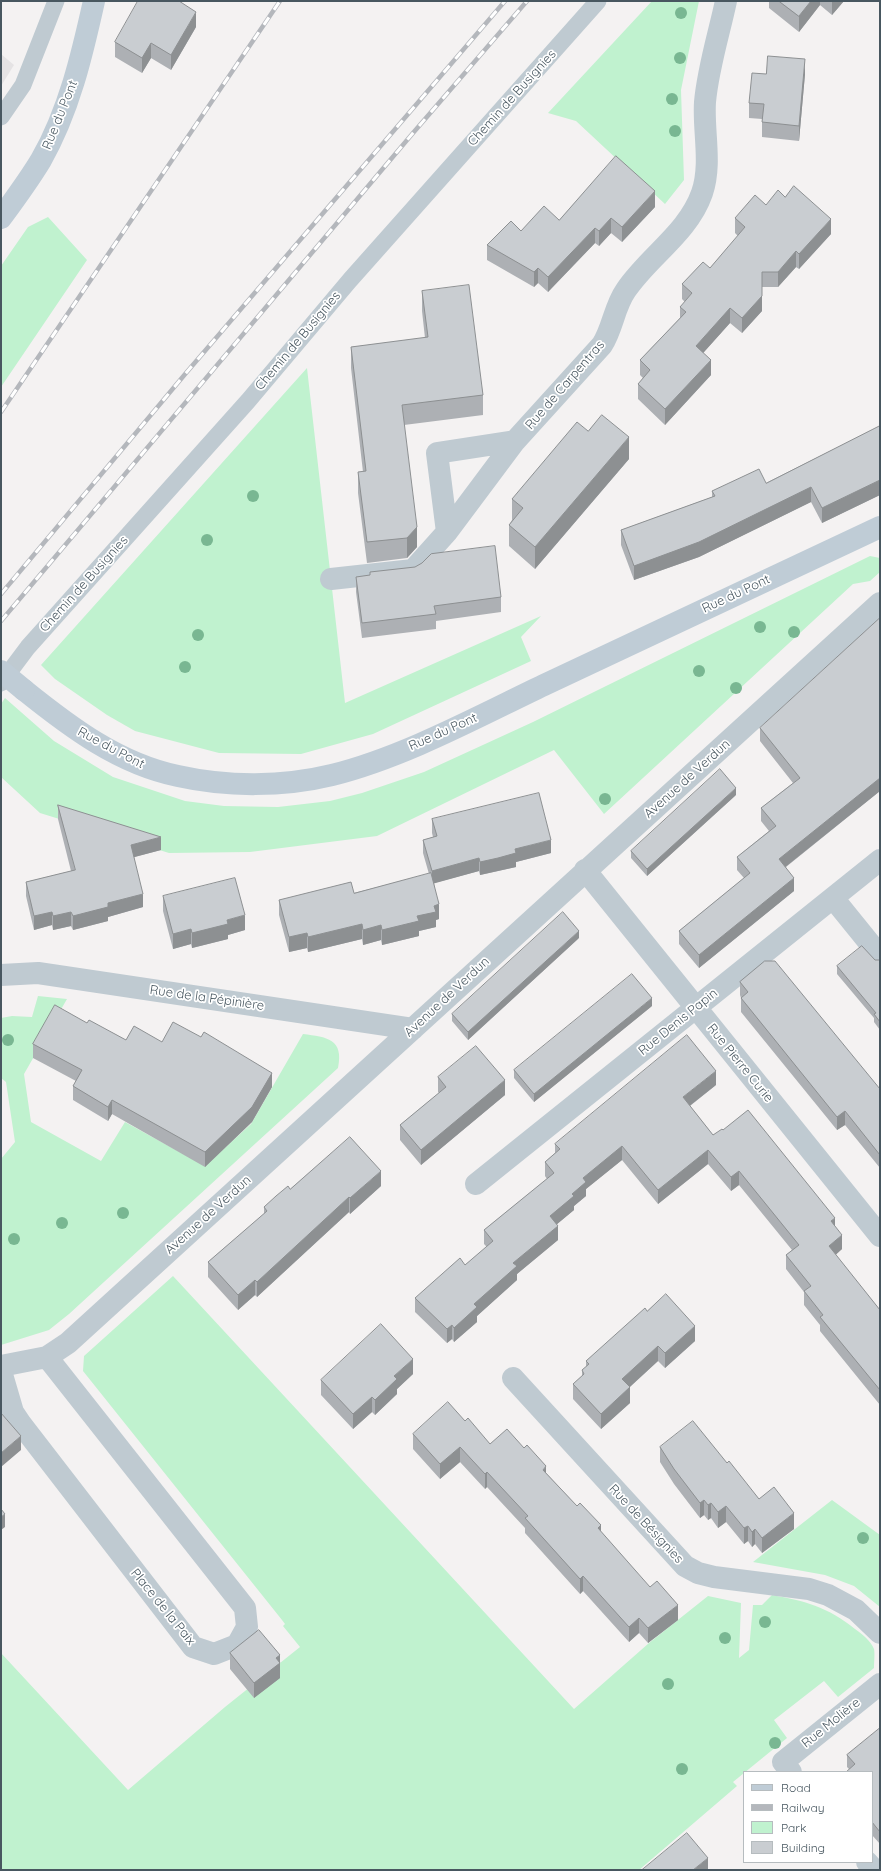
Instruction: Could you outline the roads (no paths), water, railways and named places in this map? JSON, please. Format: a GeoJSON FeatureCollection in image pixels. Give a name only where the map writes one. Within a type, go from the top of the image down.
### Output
{"type":"FeatureCollection","features":[{"type":"Feature","properties":{"kind":"street","name":"Rue du Pont"},"geometry":{"type":"LineString","coordinates":[[1,218],[41,160],[57,127],[78,69],[94,1]]}},
{"type":"Feature","properties":{"kind":"street","name":"Rue de Carpentras"},"geometry":{"type":"LineString","coordinates":[[330,579],[413,570],[448,532],[516,440],[602,345],[609,334],[616,307],[626,289],[689,219],[696,207],[706,178],[704,119],[708,80],[726,1]]}},
{"type":"Feature","properties":{"kind":"street","name":"Rue de Carpentras"},"geometry":{"type":"LineString","coordinates":[[448,532],[437,453],[516,440]]}},
{"type":"Feature","properties":{"kind":"street","name":"Rue du Pont"},"geometry":{"type":"LineString","coordinates":[[1,671],[62,720],[109,750],[153,770],[177,776],[232,783],[280,782],[331,775],[379,760],[458,726],[880,527]]}},
{"type":"Feature","properties":{"kind":"street","name":"Avenue de Verdun"},"geometry":{"type":"LineString","coordinates":[[1,1366],[47,1357],[68,1343],[413,1029],[585,870],[880,603]]}},
{"type":"Feature","properties":{"kind":"street","name":"Rue Denis Papin"},"geometry":{"type":"LineString","coordinates":[[476,1184],[880,860]]}},
{"type":"Feature","properties":{"kind":"street","name":"Rue Pierre Curie"},"geometry":{"type":"LineString","coordinates":[[585,870],[880,1236]]}},
{"type":"Feature","properties":{"kind":"street"},"geometry":{"type":"LineString","coordinates":[[833,898],[880,956]]}},
{"type":"Feature","properties":{"kind":"street","name":"Rue de la Pépinière"},"geometry":{"type":"LineString","coordinates":[[1,975],[38,973],[413,1029]]}},
{"type":"Feature","properties":{"kind":"street","name":"Place de la Paix"},"geometry":{"type":"LineString","coordinates":[[1,1371],[13,1412],[21,1424],[193,1647],[214,1654],[237,1645],[247,1627],[245,1608],[47,1357]]}},
{"type":"Feature","properties":{"kind":"street","name":"Rue de Bésignies"},"geometry":{"type":"LineString","coordinates":[[513,1378],[685,1566],[698,1573],[714,1577],[809,1589],[828,1595],[856,1610],[880,1633]]}},
{"type":"Feature","properties":{"kind":"street","name":"Rue Molière"},"geometry":{"type":"LineString","coordinates":[[787,1767],[880,1684]]}},
{"type":"Feature","properties":{"kind":"lane"},"geometry":{"type":"LineString","coordinates":[[1,117],[23,85],[56,1]]}},
{"type":"Feature","properties":{"kind":"lane","name":"Chemin de Busignies"},"geometry":{"type":"LineString","coordinates":[[1,683],[28,647],[248,401],[350,280],[598,1]]}},
{"type":"Feature","properties":{"kind":"railway"},"geometry":{"type":"LineString","coordinates":[[1,412],[280,1]]}},
{"type":"Feature","properties":{"kind":"railway"},"geometry":{"type":"LineString","coordinates":[[1,594],[186,373],[505,1]]}},
{"type":"Feature","properties":{"kind":"railway"},"geometry":{"type":"LineString","coordinates":[[1,621],[413,133],[527,1]]}}]}
